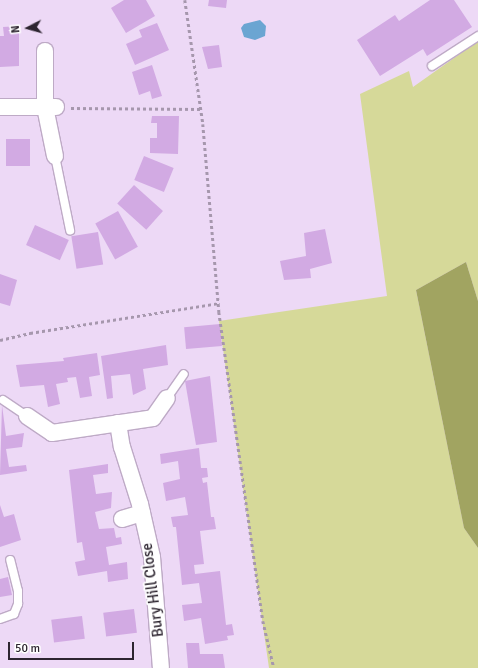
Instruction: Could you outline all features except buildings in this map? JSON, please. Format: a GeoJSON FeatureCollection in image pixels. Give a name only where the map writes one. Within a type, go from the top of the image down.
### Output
{"type":"FeatureCollection","features":[{"type":"Feature","properties":{"kind":"street"},"geometry":{"type":"LineString","coordinates":[[45,51],[55,156]]}},
{"type":"Feature","properties":{"kind":"street"},"geometry":{"type":"LineString","coordinates":[[0,107],[51,107]]}},
{"type":"Feature","properties":{"kind":"street"},"geometry":{"type":"LineString","coordinates":[[27,416],[52,433],[153,418],[167,398]]}},
{"type":"Feature","properties":{"kind":"street","name":"Bury Hill Close"},"geometry":{"type":"LineString","coordinates":[[118,423],[122,447],[142,513],[155,575],[161,668]]}},
{"type":"Feature","properties":{"kind":"street"},"geometry":{"type":"LineString","coordinates":[[122,519],[142,513]]}},
{"type":"Feature","properties":{"kind":"lane"},"geometry":{"type":"LineString","coordinates":[[432,66],[478,36]]}},
{"type":"Feature","properties":{"kind":"lane"},"geometry":{"type":"LineString","coordinates":[[55,156],[70,230]]}},
{"type":"Feature","properties":{"kind":"lane"},"geometry":{"type":"LineString","coordinates":[[167,398],[184,374]]}},
{"type":"Feature","properties":{"kind":"lane"},"geometry":{"type":"LineString","coordinates":[[3,400],[27,416]]}},
{"type":"Feature","properties":{"kind":"lane"},"geometry":{"type":"LineString","coordinates":[[0,619],[14,614],[18,604],[18,591],[10,560]]}},
{"type":"Feature","properties":{"kind":"path"},"geometry":{"type":"LineString","coordinates":[[185,0],[201,109],[219,303],[262,613],[274,668]]}},
{"type":"Feature","properties":{"kind":"path"},"geometry":{"type":"LineString","coordinates":[[51,107],[201,109]]}},
{"type":"Feature","properties":{"kind":"path"},"geometry":{"type":"LineString","coordinates":[[0,340],[30,333],[219,303]]}},
{"type":"Feature","properties":{"kind":"green space"},"geometry":{"type":"Polygon","coordinates":[[[478,41],[478,301],[466,262],[416,290],[464,528],[478,548],[478,668],[269,668],[219,321],[387,296],[360,94],[409,71],[413,87],[478,41]]]}},
{"type":"Feature","properties":{"kind":"green space"},"geometry":{"type":"Polygon","coordinates":[[[466,262],[478,301],[478,548],[464,528],[416,290],[466,262]]]}},
{"type":"Feature","properties":{"kind":"water"},"geometry":{"type":"Polygon","coordinates":[[[260,20],[266,26],[265,36],[255,40],[244,37],[241,28],[244,24],[260,20]]]}}]}
